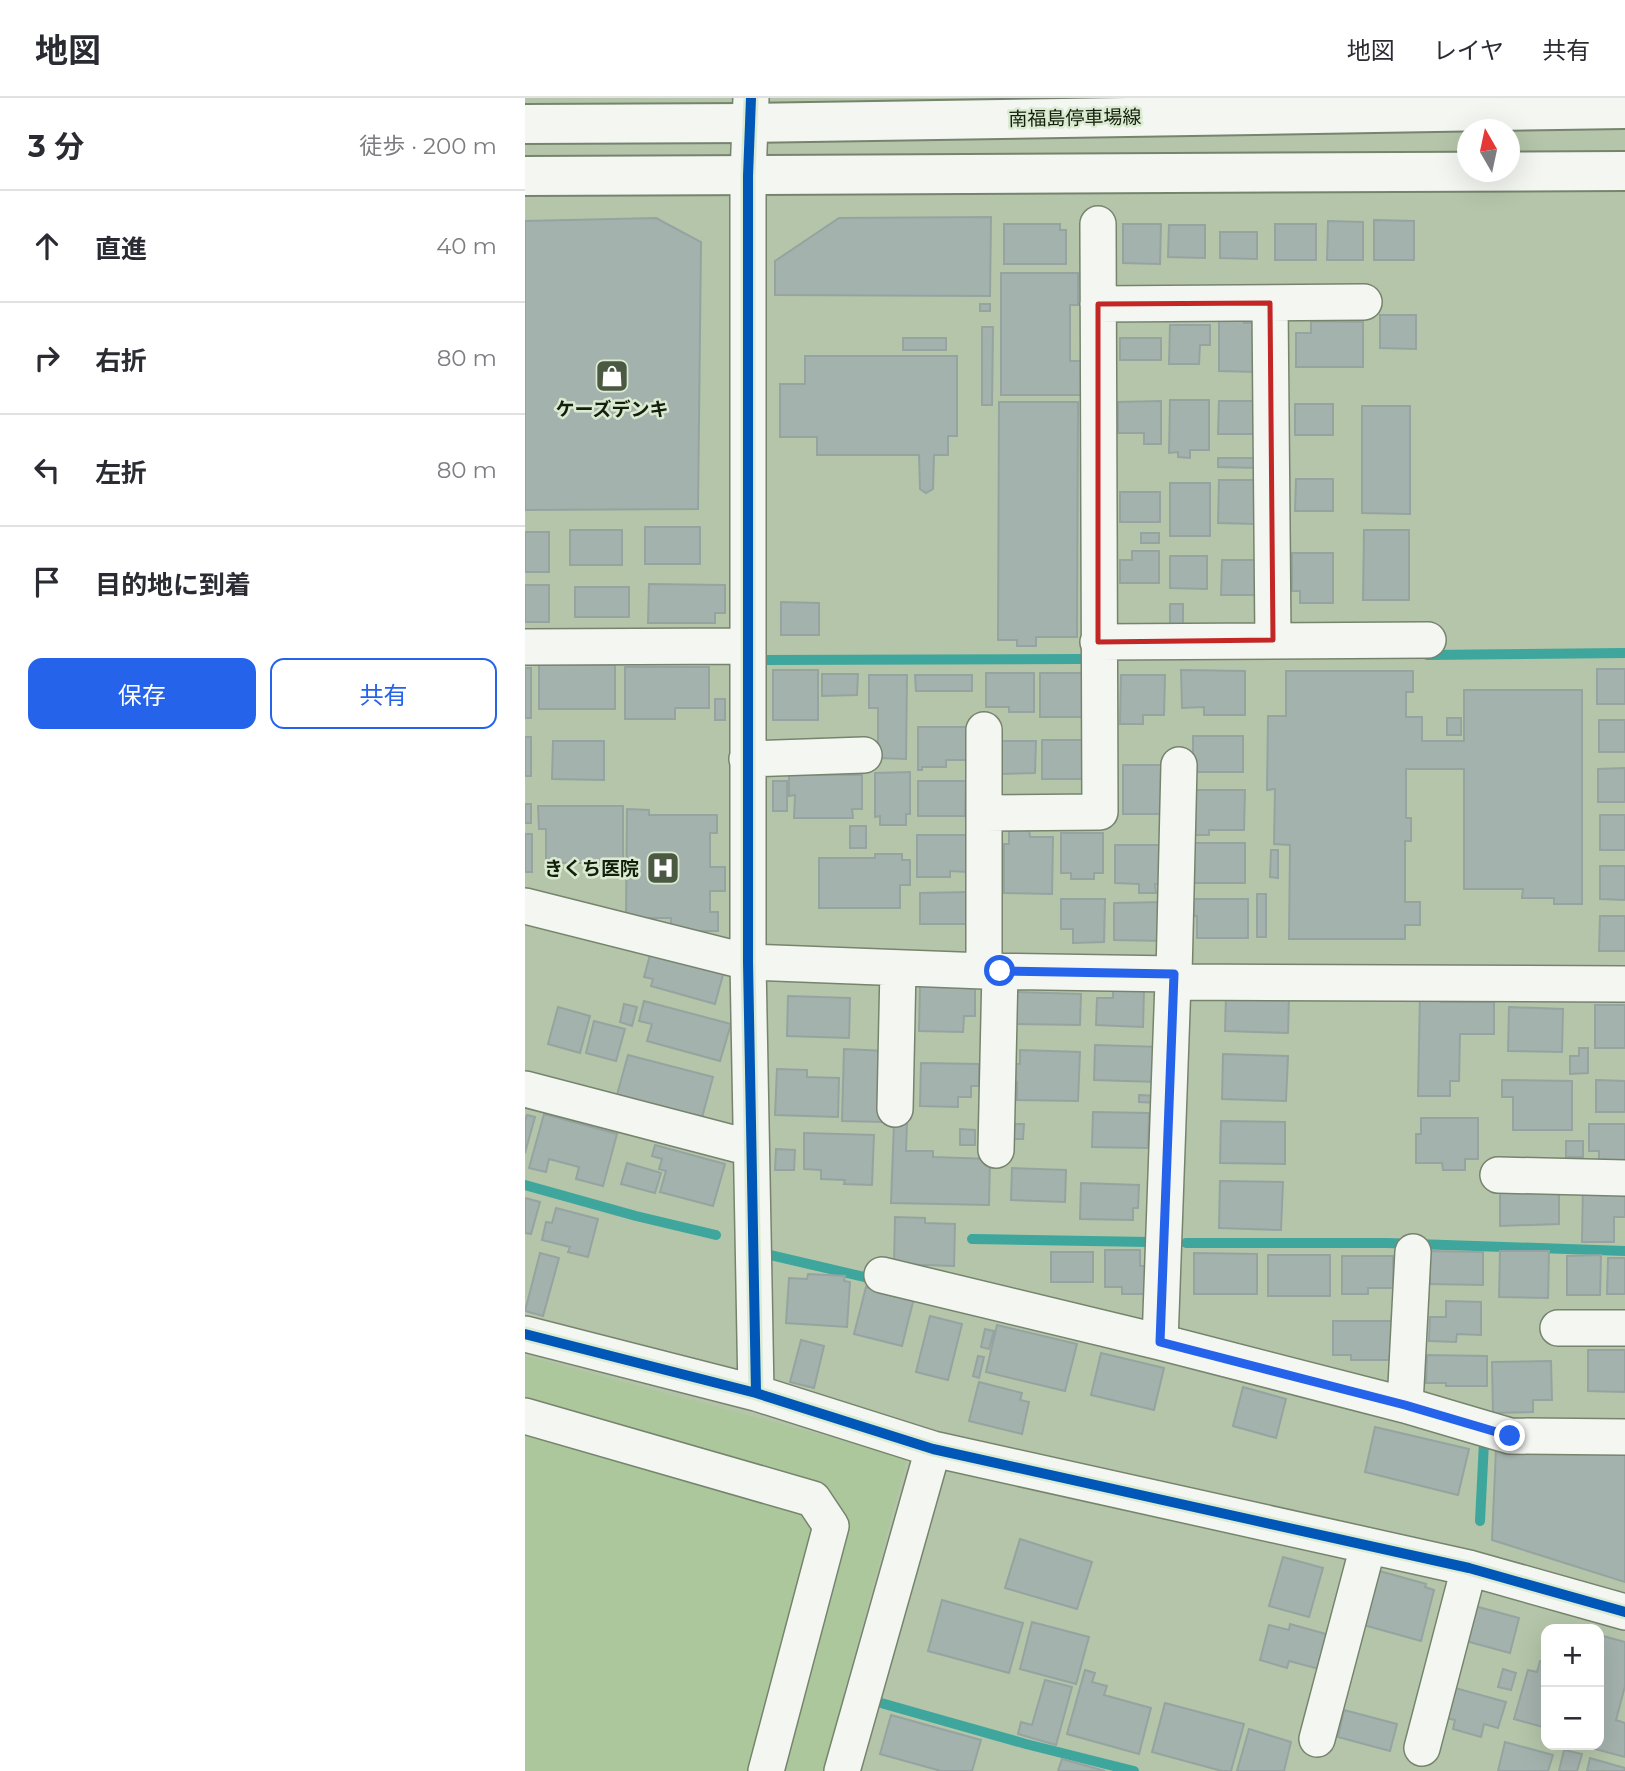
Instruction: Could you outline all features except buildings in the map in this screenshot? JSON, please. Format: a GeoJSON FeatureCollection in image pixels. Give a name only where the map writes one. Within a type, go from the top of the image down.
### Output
{"type":"FeatureCollection","features":[{"type":"Feature","properties":{"kind":"main road","name":"南福島停車場線"},"geometry":{"type":"LineString","coordinates":[[525,124],[751,111],[1625,109]]}},
{"type":"Feature","properties":{"kind":"main road"},"geometry":{"type":"LineString","coordinates":[[525,176],[1625,171]]}},
{"type":"Feature","properties":{"kind":"street"},"geometry":{"type":"LineString","coordinates":[[751,111],[748,176],[747,759],[756,1393]]}},
{"type":"Feature","properties":{"kind":"street"},"geometry":{"type":"LineString","coordinates":[[984,813],[1101,812],[1098,642],[1098,224]]}},
{"type":"Feature","properties":{"kind":"street"},"geometry":{"type":"LineString","coordinates":[[1098,304],[1364,302]]}},
{"type":"Feature","properties":{"kind":"street"},"geometry":{"type":"LineString","coordinates":[[1270,303],[1273,640]]}},
{"type":"Feature","properties":{"kind":"street"},"geometry":{"type":"LineString","coordinates":[[1098,642],[1428,640]]}},
{"type":"Feature","properties":{"kind":"street"},"geometry":{"type":"LineString","coordinates":[[525,646],[748,646]]}},
{"type":"Feature","properties":{"kind":"street"},"geometry":{"type":"LineString","coordinates":[[984,730],[984,813],[992,971],[996,1150]]}},
{"type":"Feature","properties":{"kind":"street"},"geometry":{"type":"LineString","coordinates":[[747,759],[864,755]]}},
{"type":"Feature","properties":{"kind":"street"},"geometry":{"type":"LineString","coordinates":[[1160,1342],[1179,765]]}},
{"type":"Feature","properties":{"kind":"street"},"geometry":{"type":"LineString","coordinates":[[525,906],[748,962],[1173,978],[1625,984]]}},
{"type":"Feature","properties":{"kind":"street"},"geometry":{"type":"LineString","coordinates":[[895,1109],[898,968]]}},
{"type":"Feature","properties":{"kind":"street"},"geometry":{"type":"LineString","coordinates":[[525,1090],[751,1149]]}},
{"type":"Feature","properties":{"kind":"street"},"geometry":{"type":"LineString","coordinates":[[1498,1175],[1625,1178]]}},
{"type":"Feature","properties":{"kind":"street"},"geometry":{"type":"LineString","coordinates":[[1405,1405],[1413,1252]]}},
{"type":"Feature","properties":{"kind":"street"},"geometry":{"type":"LineString","coordinates":[[882,1275],[1160,1342],[1405,1405],[1510,1436],[1625,1437]]}},
{"type":"Feature","properties":{"kind":"street"},"geometry":{"type":"LineString","coordinates":[[1558,1328],[1625,1328]]}},
{"type":"Feature","properties":{"kind":"street"},"geometry":{"type":"LineString","coordinates":[[525,1334],[756,1393],[933,1449],[1469,1568],[1625,1612]]}},
{"type":"Feature","properties":{"kind":"street"},"geometry":{"type":"LineString","coordinates":[[525,1416],[813,1499],[831,1526],[766,1771]]}},
{"type":"Feature","properties":{"kind":"street"},"geometry":{"type":"LineString","coordinates":[[842,1771],[933,1449]]}},
{"type":"Feature","properties":{"kind":"street"},"geometry":{"type":"LineString","coordinates":[[1317,1739],[1368,1546]]}},
{"type":"Feature","properties":{"kind":"street"},"geometry":{"type":"LineString","coordinates":[[1422,1748],[1469,1568]]}},
{"type":"Feature","properties":{"kind":"highlighted area"},"geometry":{"type":"Polygon","coordinates":[[[1270,303],[1273,640],[1098,642],[1098,304],[1270,303]]]}},
{"type":"Feature","properties":{"kind":"shaded area"},"geometry":{"type":"Polygon","coordinates":[[[525,1356],[907,1458],[823,1771],[525,1771],[525,1356]]]}},
{"type":"Feature","properties":{"kind":"waterway"},"geometry":{"type":"LineString","coordinates":[[1427,655],[1625,653]]}},
{"type":"Feature","properties":{"kind":"waterway"},"geometry":{"type":"LineString","coordinates":[[760,660],[1081,659]]}},
{"type":"Feature","properties":{"kind":"waterway"},"geometry":{"type":"LineString","coordinates":[[525,1185],[716,1235]]}},
{"type":"Feature","properties":{"kind":"waterway"},"geometry":{"type":"LineString","coordinates":[[972,1239],[1149,1242]]}},
{"type":"Feature","properties":{"kind":"waterway"},"geometry":{"type":"LineString","coordinates":[[1186,1243],[1387,1243],[1625,1251]]}},
{"type":"Feature","properties":{"kind":"waterway"},"geometry":{"type":"LineString","coordinates":[[762,1253],[877,1280]]}},
{"type":"Feature","properties":{"kind":"waterway"},"geometry":{"type":"LineString","coordinates":[[1476,1440],[1484,1442],[1480,1521]]}},
{"type":"Feature","properties":{"kind":"waterway"},"geometry":{"type":"LineString","coordinates":[[874,1701],[1134,1771]]}},
{"type":"Feature","properties":{"kind":"cycle path"},"geometry":{"type":"LineString","coordinates":[[751,98],[748,176],[748,962],[756,1393]]}},
{"type":"Feature","properties":{"kind":"cycle path"},"geometry":{"type":"LineString","coordinates":[[525,1334],[756,1393],[933,1449],[1469,1568],[1625,1612]]}},
{"type":"Feature","properties":{"kind":"place","name":"ケーズデンキ"},"geometry":{"type":"Point","coordinates":[612,376]}},
{"type":"Feature","properties":{"kind":"place","name":"きくち医院"},"geometry":{"type":"Point","coordinates":[663,868]}},
{"type":"Feature","properties":{"kind":"route"},"geometry":{"type":"LineString","coordinates":[[1000,971],[1174,974],[1160,1342],[1405,1405],[1510,1436]]}}]}
